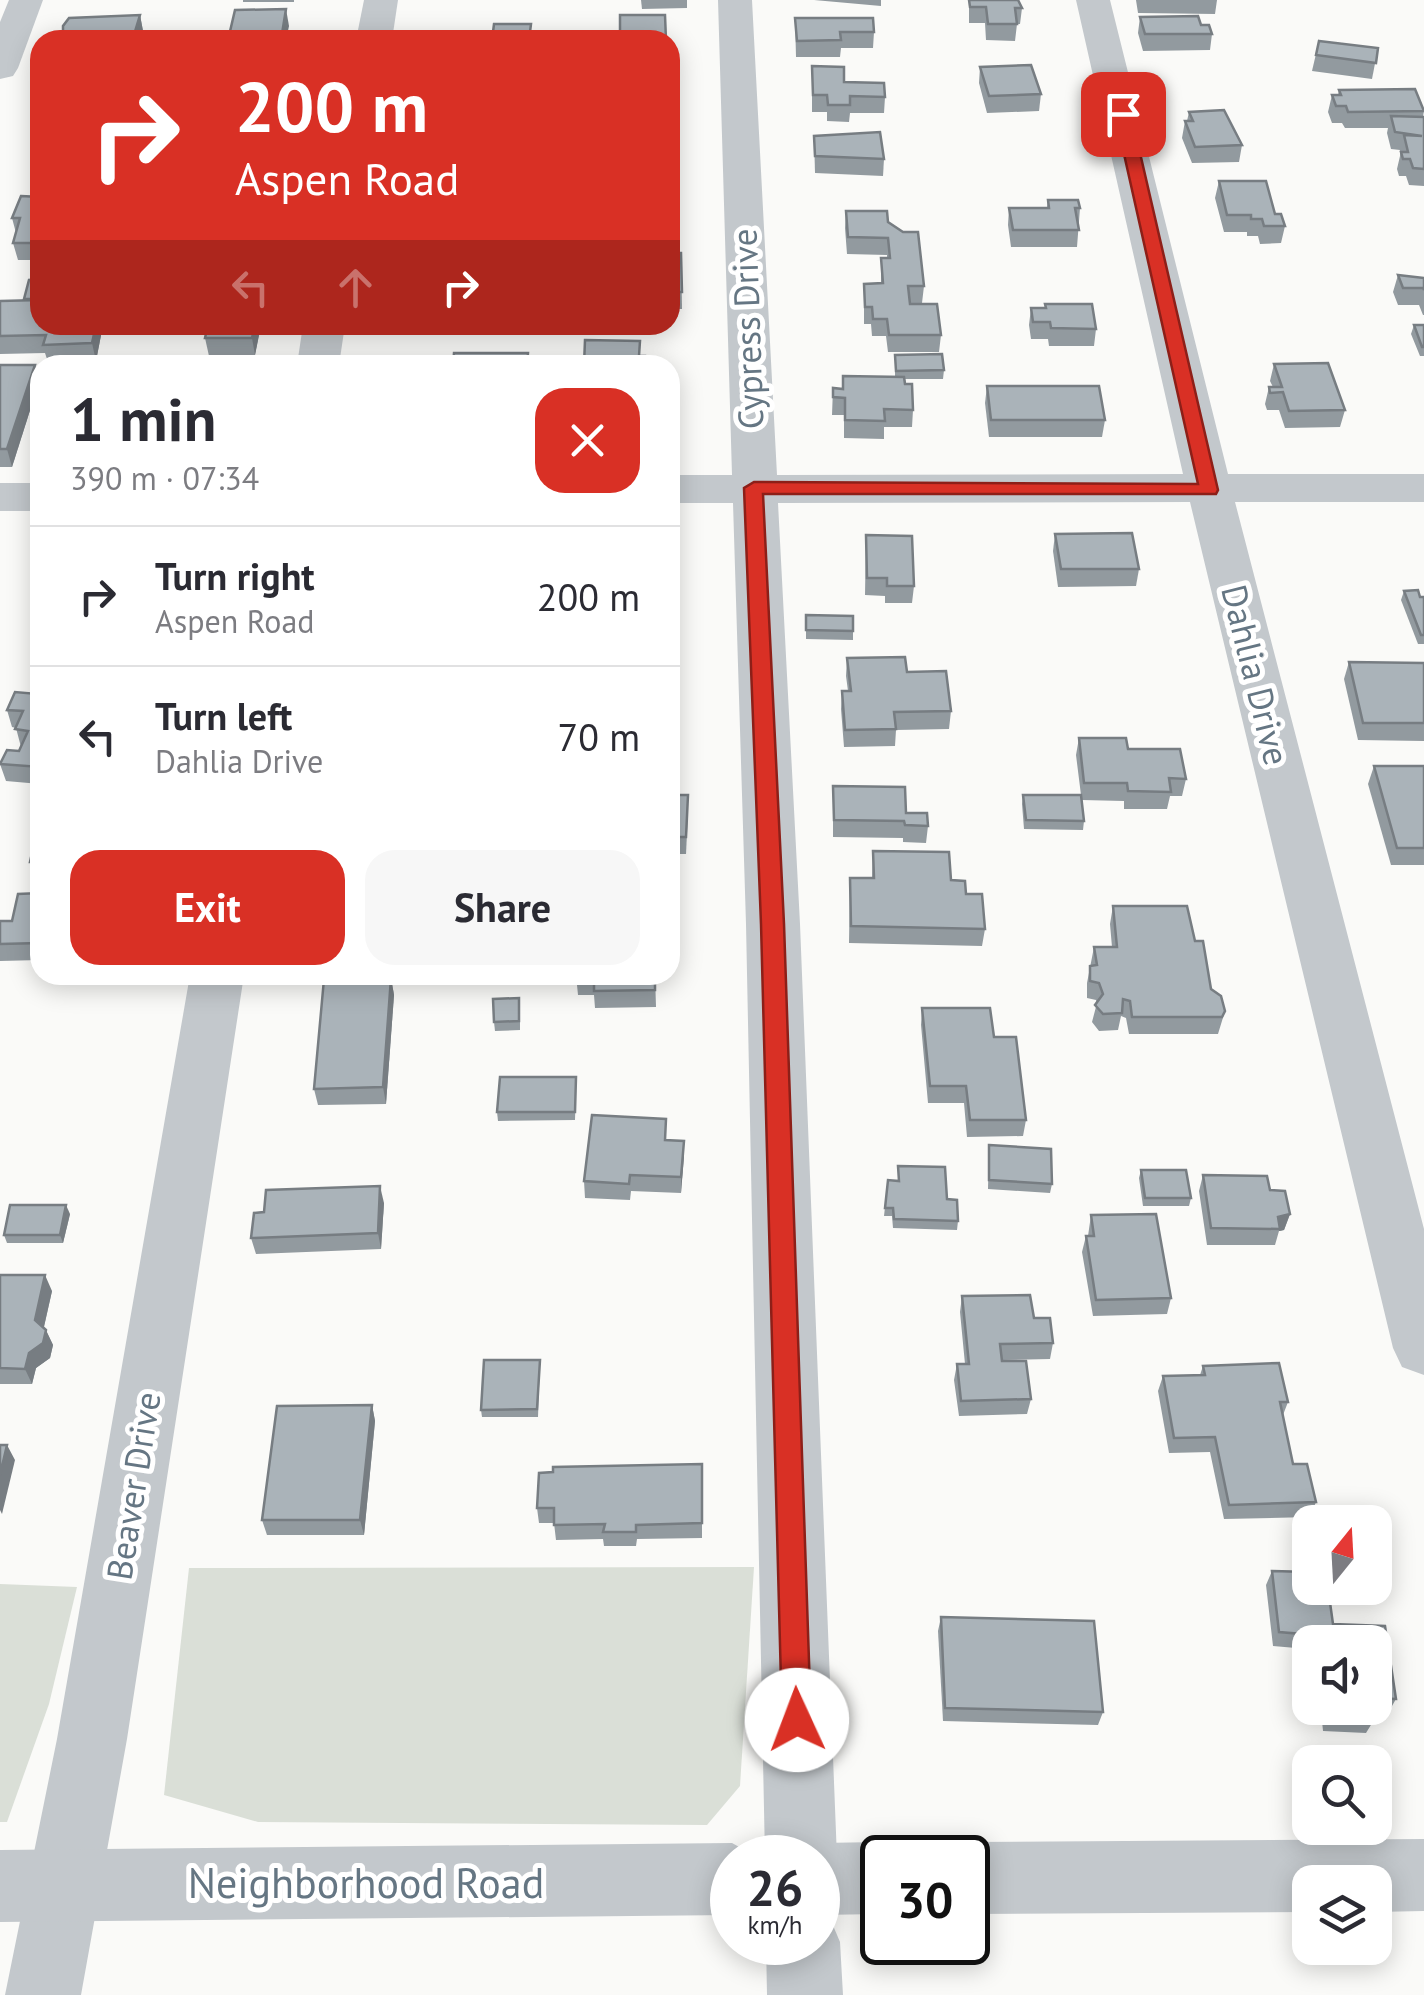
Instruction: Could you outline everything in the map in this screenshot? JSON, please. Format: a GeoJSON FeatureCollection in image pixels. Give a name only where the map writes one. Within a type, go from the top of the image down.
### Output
{"type":"FeatureCollection","features":[{"type":"Feature","properties":{"kind":"street"},"geometry":{"type":"LineString","coordinates":[[0,68],[26,0]]}},
{"type":"Feature","properties":{"kind":"street"},"geometry":{"type":"LineString","coordinates":[[376,30],[380,0]]}},
{"type":"Feature","properties":{"kind":"street","name":"Cypress Drive"},"geometry":{"type":"LineString","coordinates":[[736,0],[773,944],[800,1835]]}},
{"type":"Feature","properties":{"kind":"street","name":"Dahlia Drive"},"geometry":{"type":"LineString","coordinates":[[1094,0],[1209,490],[1424,1348]]}},
{"type":"Feature","properties":{"kind":"street"},"geometry":{"type":"LineString","coordinates":[[680,489],[1424,488]]}},
{"type":"Feature","properties":{"kind":"street"},"geometry":{"type":"LineString","coordinates":[[0,498],[30,497]]}},
{"type":"Feature","properties":{"kind":"street","name":"Beaver Drive"},"geometry":{"type":"LineString","coordinates":[[43,1995],[31,1886],[92,1739],[215,985]]}},
{"type":"Feature","properties":{"kind":"street"},"geometry":{"type":"LineString","coordinates":[[990,1878],[1424,1875]]}},
{"type":"Feature","properties":{"kind":"street","name":"Neighborhood Road"},"geometry":{"type":"LineString","coordinates":[[31,1886],[710,1879]]}},
{"type":"Feature","properties":{"kind":"street"},"geometry":{"type":"LineString","coordinates":[[804,1965],[805,1995]]}},
{"type":"Feature","properties":{"kind":"shaded area"},"geometry":{"type":"Polygon","coordinates":[[[754,1567],[740,1786],[707,1825],[258,1822],[164,1795],[189,1568],[754,1567]]]}},
{"type":"Feature","properties":{"kind":"shaded area"},"geometry":{"type":"Polygon","coordinates":[[[0,1584],[77,1587],[49,1704],[7,1822],[0,1822],[0,1584]]]}},
{"type":"Feature","properties":{"kind":"building"},"geometry":{"type":"Polygon","coordinates":[[[969,0],[1018,0],[1022,8],[1015,8],[1017,24],[988,24],[986,7],[970,7],[969,0]]]}},
{"type":"Feature","properties":{"kind":"building"},"geometry":{"type":"Polygon","coordinates":[[[286,9],[283,30],[230,30],[235,10],[286,9]]]}},
{"type":"Feature","properties":{"kind":"building"},"geometry":{"type":"Polygon","coordinates":[[[140,15],[135,30],[63,30],[69,18],[140,15]]]}},
{"type":"Feature","properties":{"kind":"building"},"geometry":{"type":"Polygon","coordinates":[[[620,15],[665,15],[666,30],[620,30],[620,15]]]}},
{"type":"Feature","properties":{"kind":"building"},"geometry":{"type":"Polygon","coordinates":[[[1198,16],[1201,25],[1209,25],[1212,34],[1145,34],[1140,17],[1198,16]]]}},
{"type":"Feature","properties":{"kind":"building"},"geometry":{"type":"Polygon","coordinates":[[[795,18],[873,18],[874,32],[840,32],[841,40],[797,41],[795,18]]]}},
{"type":"Feature","properties":{"kind":"building"},"geometry":{"type":"Polygon","coordinates":[[[494,24],[531,24],[530,30],[493,30],[494,24]]]}},
{"type":"Feature","properties":{"kind":"building"},"geometry":{"type":"Polygon","coordinates":[[[1319,41],[1378,48],[1376,63],[1316,55],[1319,41]]]}},
{"type":"Feature","properties":{"kind":"building"},"geometry":{"type":"Polygon","coordinates":[[[1031,65],[1041,94],[989,96],[980,67],[1031,65]]]}},
{"type":"Feature","properties":{"kind":"building"},"geometry":{"type":"Polygon","coordinates":[[[812,66],[844,67],[844,82],[884,83],[885,97],[850,96],[850,105],[828,105],[827,95],[813,95],[812,66]]]}},
{"type":"Feature","properties":{"kind":"building"},"geometry":{"type":"Polygon","coordinates":[[[1415,89],[1424,111],[1348,112],[1346,106],[1336,106],[1332,95],[1341,95],[1339,90],[1415,89]]]}},
{"type":"Feature","properties":{"kind":"building"},"geometry":{"type":"Polygon","coordinates":[[[1224,110],[1242,145],[1195,147],[1185,121],[1193,121],[1189,112],[1224,110]]]}},
{"type":"Feature","properties":{"kind":"building"},"geometry":{"type":"Polygon","coordinates":[[[1391,116],[1424,117],[1424,169],[1413,168],[1401,152],[1408,152],[1404,135],[1422,136],[1395,132],[1391,116]]]}},
{"type":"Feature","properties":{"kind":"building"},"geometry":{"type":"Polygon","coordinates":[[[880,132],[884,159],[815,156],[814,136],[880,132]]]}},
{"type":"Feature","properties":{"kind":"building"},"geometry":{"type":"Polygon","coordinates":[[[1219,181],[1266,181],[1275,214],[1281,214],[1285,226],[1264,226],[1262,219],[1251,219],[1251,215],[1227,215],[1219,181]]]}},
{"type":"Feature","properties":{"kind":"building"},"geometry":{"type":"Polygon","coordinates":[[[21,196],[30,196],[30,243],[13,243],[20,218],[12,218],[21,196]]]}},
{"type":"Feature","properties":{"kind":"building"},"geometry":{"type":"Polygon","coordinates":[[[1048,200],[1078,200],[1080,208],[1075,208],[1079,230],[1013,230],[1009,208],[1049,208],[1048,200]]]}},
{"type":"Feature","properties":{"kind":"building"},"geometry":{"type":"Polygon","coordinates":[[[846,211],[887,211],[888,222],[903,232],[918,232],[924,286],[908,286],[910,304],[937,304],[941,335],[889,335],[887,319],[873,319],[872,307],[865,307],[864,284],[883,283],[881,258],[890,258],[888,238],[848,237],[846,211]]]}},
{"type":"Feature","properties":{"kind":"building"},"geometry":{"type":"Polygon","coordinates":[[[1398,275],[1424,278],[1424,290],[1403,288],[1398,275]]]}},
{"type":"Feature","properties":{"kind":"building"},"geometry":{"type":"Polygon","coordinates":[[[29,280],[30,299],[24,299],[29,280]]]}},
{"type":"Feature","properties":{"kind":"building"},"geometry":{"type":"Polygon","coordinates":[[[30,300],[30,335],[46,335],[0,336],[0,301],[30,300]]]}},
{"type":"Feature","properties":{"kind":"building"},"geometry":{"type":"Polygon","coordinates":[[[1045,304],[1092,304],[1096,329],[1051,328],[1050,322],[1033,322],[1031,308],[1046,308],[1045,304]]]}},
{"type":"Feature","properties":{"kind":"building"},"geometry":{"type":"Polygon","coordinates":[[[1414,325],[1424,325],[1424,347],[1422,347],[1414,325]]]}},
{"type":"Feature","properties":{"kind":"building"},"geometry":{"type":"Polygon","coordinates":[[[46,335],[94,335],[92,343],[43,345],[46,335]]]}},
{"type":"Feature","properties":{"kind":"building"},"geometry":{"type":"Polygon","coordinates":[[[206,335],[253,335],[252,338],[205,338],[206,335]]]}},
{"type":"Feature","properties":{"kind":"building"},"geometry":{"type":"Polygon","coordinates":[[[585,340],[640,341],[639,355],[584,355],[585,340]]]}},
{"type":"Feature","properties":{"kind":"building"},"geometry":{"type":"Polygon","coordinates":[[[454,353],[528,353],[528,355],[454,353]]]}},
{"type":"Feature","properties":{"kind":"building"},"geometry":{"type":"Polygon","coordinates":[[[942,354],[944,370],[896,371],[895,355],[942,354]]]}},
{"type":"Feature","properties":{"kind":"building"},"geometry":{"type":"Polygon","coordinates":[[[1328,363],[1345,410],[1289,411],[1283,392],[1270,393],[1269,387],[1282,387],[1274,364],[1328,363]]]}},
{"type":"Feature","properties":{"kind":"building"},"geometry":{"type":"Polygon","coordinates":[[[0,365],[30,365],[30,380],[7,449],[0,449],[0,365]]]}},
{"type":"Feature","properties":{"kind":"building"},"geometry":{"type":"Polygon","coordinates":[[[843,376],[904,377],[905,384],[912,384],[913,410],[884,409],[885,421],[845,420],[845,398],[833,397],[833,388],[843,389],[843,376]]]}},
{"type":"Feature","properties":{"kind":"building"},"geometry":{"type":"Polygon","coordinates":[[[987,386],[1099,386],[1105,420],[991,420],[987,386]]]}},
{"type":"Feature","properties":{"kind":"building"},"geometry":{"type":"Polygon","coordinates":[[[1132,533],[1139,569],[1061,569],[1055,534],[1132,533]]]}},
{"type":"Feature","properties":{"kind":"building"},"geometry":{"type":"Polygon","coordinates":[[[866,535],[912,536],[914,586],[887,586],[887,578],[867,578],[866,535]]]}},
{"type":"Feature","properties":{"kind":"building"},"geometry":{"type":"Polygon","coordinates":[[[1418,590],[1420,597],[1424,597],[1424,635],[1404,591],[1418,590]]]}},
{"type":"Feature","properties":{"kind":"building"},"geometry":{"type":"Polygon","coordinates":[[[806,615],[853,616],[853,631],[806,630],[806,615]]]}},
{"type":"Feature","properties":{"kind":"building"},"geometry":{"type":"Polygon","coordinates":[[[905,657],[907,672],[946,671],[951,711],[894,712],[896,729],[845,730],[842,691],[851,691],[847,658],[905,657]]]}},
{"type":"Feature","properties":{"kind":"building"},"geometry":{"type":"Polygon","coordinates":[[[1349,662],[1424,663],[1424,723],[1363,723],[1349,662]]]}},
{"type":"Feature","properties":{"kind":"building"},"geometry":{"type":"Polygon","coordinates":[[[15,692],[30,693],[30,766],[0,764],[7,750],[19,751],[28,731],[15,729],[23,711],[7,710],[15,692]]]}},
{"type":"Feature","properties":{"kind":"building"},"geometry":{"type":"Polygon","coordinates":[[[1079,738],[1126,738],[1128,749],[1180,749],[1186,779],[1169,778],[1171,792],[1128,791],[1127,783],[1084,783],[1079,738]]]}},
{"type":"Feature","properties":{"kind":"building"},"geometry":{"type":"Polygon","coordinates":[[[1374,766],[1424,766],[1424,848],[1397,848],[1374,766]]]}},
{"type":"Feature","properties":{"kind":"building"},"geometry":{"type":"Polygon","coordinates":[[[833,786],[905,787],[906,813],[927,813],[928,826],[905,825],[904,821],[834,820],[833,786]]]}},
{"type":"Feature","properties":{"kind":"building"},"geometry":{"type":"Polygon","coordinates":[[[680,795],[688,795],[686,837],[680,837],[680,795]]]}},
{"type":"Feature","properties":{"kind":"building"},"geometry":{"type":"Polygon","coordinates":[[[1023,795],[1081,795],[1084,821],[1026,820],[1023,795]]]}},
{"type":"Feature","properties":{"kind":"building"},"geometry":{"type":"Polygon","coordinates":[[[873,851],[949,852],[951,880],[965,881],[966,894],[982,894],[985,929],[851,926],[850,878],[874,878],[873,851]]]}},
{"type":"Feature","properties":{"kind":"building"},"geometry":{"type":"Polygon","coordinates":[[[30,893],[30,943],[0,944],[0,921],[12,921],[18,894],[30,893]]]}},
{"type":"Feature","properties":{"kind":"building"},"geometry":{"type":"Polygon","coordinates":[[[1113,906],[1187,906],[1195,941],[1203,941],[1211,989],[1221,996],[1225,1011],[1222,1017],[1132,1017],[1130,1001],[1123,999],[1122,1013],[1103,1014],[1095,1005],[1103,994],[1099,983],[1090,981],[1090,966],[1097,965],[1094,947],[1117,947],[1113,906]]]}},
{"type":"Feature","properties":{"kind":"building"},"geometry":{"type":"Polygon","coordinates":[[[323,985],[390,985],[383,1087],[314,1089],[323,985]]]}},
{"type":"Feature","properties":{"kind":"building"},"geometry":{"type":"Polygon","coordinates":[[[594,985],[655,985],[655,990],[594,991],[594,985]]]}},
{"type":"Feature","properties":{"kind":"building"},"geometry":{"type":"Polygon","coordinates":[[[519,998],[519,1021],[494,1022],[493,999],[519,998]]]}},
{"type":"Feature","properties":{"kind":"building"},"geometry":{"type":"Polygon","coordinates":[[[922,1008],[990,1008],[994,1037],[1016,1037],[1026,1120],[970,1120],[966,1086],[930,1086],[922,1008]]]}},
{"type":"Feature","properties":{"kind":"building"},"geometry":{"type":"Polygon","coordinates":[[[500,1077],[576,1077],[575,1112],[497,1112],[500,1077]]]}},
{"type":"Feature","properties":{"kind":"building"},"geometry":{"type":"Polygon","coordinates":[[[592,1115],[666,1119],[665,1140],[684,1141],[681,1177],[630,1175],[629,1184],[584,1181],[592,1115]]]}},
{"type":"Feature","properties":{"kind":"building"},"geometry":{"type":"Polygon","coordinates":[[[989,1145],[1051,1149],[1052,1184],[989,1180],[989,1145]]]}},
{"type":"Feature","properties":{"kind":"building"},"geometry":{"type":"Polygon","coordinates":[[[898,1166],[945,1167],[947,1199],[957,1200],[958,1221],[894,1219],[893,1208],[885,1208],[888,1180],[899,1181],[898,1166]]]}},
{"type":"Feature","properties":{"kind":"building"},"geometry":{"type":"Polygon","coordinates":[[[1141,1170],[1186,1170],[1191,1198],[1145,1198],[1141,1170]]]}},
{"type":"Feature","properties":{"kind":"building"},"geometry":{"type":"Polygon","coordinates":[[[1203,1175],[1267,1176],[1270,1190],[1285,1191],[1290,1214],[1278,1217],[1280,1229],[1211,1228],[1203,1175]]]}},
{"type":"Feature","properties":{"kind":"building"},"geometry":{"type":"Polygon","coordinates":[[[380,1186],[378,1233],[251,1238],[254,1213],[264,1212],[266,1190],[380,1186]]]}},
{"type":"Feature","properties":{"kind":"building"},"geometry":{"type":"Polygon","coordinates":[[[10,1205],[66,1205],[60,1235],[4,1235],[10,1205]]]}},
{"type":"Feature","properties":{"kind":"building"},"geometry":{"type":"Polygon","coordinates":[[[1156,1214],[1171,1298],[1096,1300],[1086,1236],[1094,1236],[1091,1215],[1156,1214]]]}},
{"type":"Feature","properties":{"kind":"building"},"geometry":{"type":"Polygon","coordinates":[[[0,1275],[45,1275],[35,1320],[46,1330],[43,1343],[29,1353],[25,1369],[0,1368],[0,1275]]]}},
{"type":"Feature","properties":{"kind":"building"},"geometry":{"type":"Polygon","coordinates":[[[1030,1295],[1034,1318],[1050,1318],[1053,1343],[1000,1344],[1002,1361],[1026,1361],[1031,1399],[961,1401],[957,1364],[969,1364],[962,1296],[1030,1295]]]}},
{"type":"Feature","properties":{"kind":"building"},"geometry":{"type":"Polygon","coordinates":[[[484,1360],[540,1360],[537,1409],[481,1410],[484,1360]]]}},
{"type":"Feature","properties":{"kind":"building"},"geometry":{"type":"Polygon","coordinates":[[[1279,1363],[1288,1402],[1280,1402],[1293,1464],[1307,1464],[1316,1502],[1229,1505],[1215,1437],[1174,1438],[1163,1376],[1205,1375],[1203,1366],[1279,1363]]]}},
{"type":"Feature","properties":{"kind":"building"},"geometry":{"type":"Polygon","coordinates":[[[372,1405],[360,1520],[262,1520],[277,1406],[372,1405]]]}},
{"type":"Feature","properties":{"kind":"building"},"geometry":{"type":"Polygon","coordinates":[[[0,1445],[7,1445],[0,1475],[0,1445]]]}},
{"type":"Feature","properties":{"kind":"building"},"geometry":{"type":"Polygon","coordinates":[[[702,1464],[702,1523],[636,1525],[636,1532],[603,1532],[605,1524],[554,1525],[554,1508],[537,1508],[539,1473],[553,1472],[553,1467],[702,1464]]]}},
{"type":"Feature","properties":{"kind":"building"},"geometry":{"type":"Polygon","coordinates":[[[1272,1571],[1292,1572],[1292,1605],[1330,1605],[1333,1624],[1359,1625],[1292,1625],[1292,1633],[1279,1632],[1272,1571]]]}},
{"type":"Feature","properties":{"kind":"building"},"geometry":{"type":"Polygon","coordinates":[[[941,1617],[1094,1621],[1103,1712],[945,1708],[941,1617]]]}},
{"type":"Feature","properties":{"kind":"route"},"geometry":{"type":"LineString","coordinates":[[797,1720],[754,488],[1209,490],[1123,114]]}}]}
